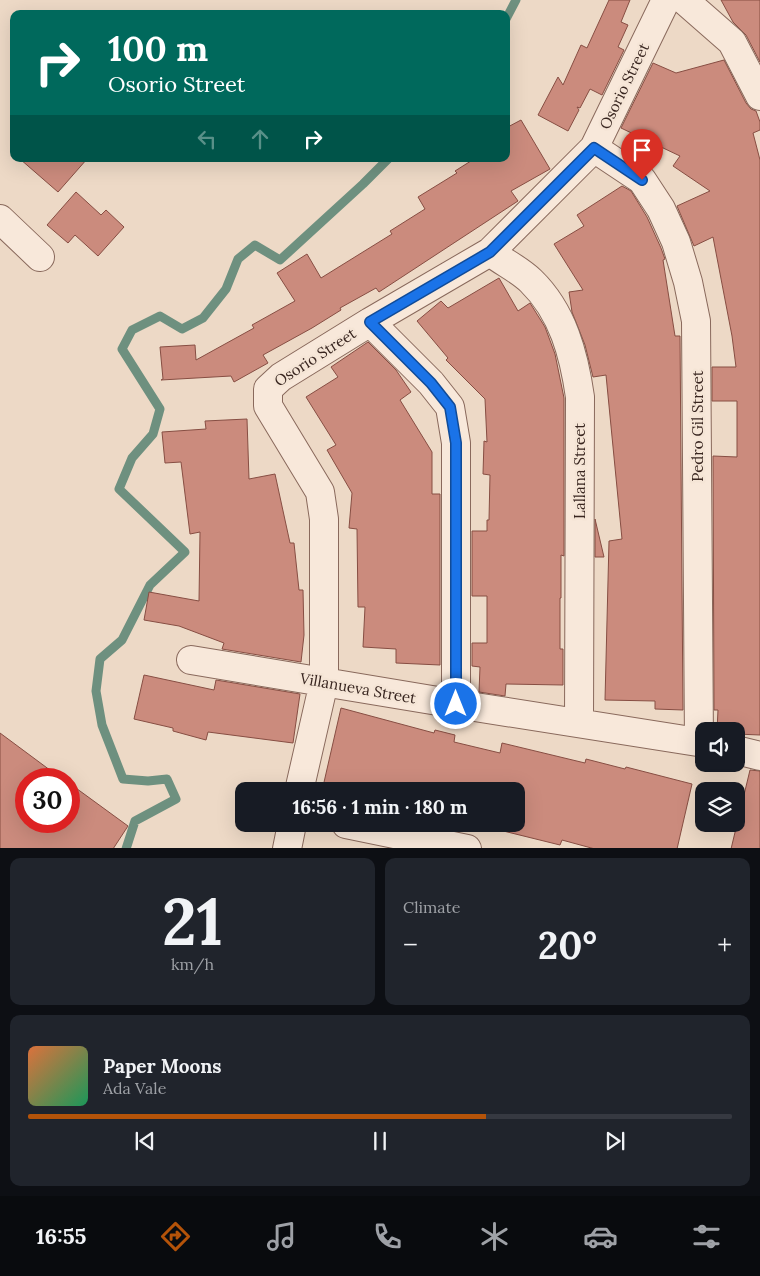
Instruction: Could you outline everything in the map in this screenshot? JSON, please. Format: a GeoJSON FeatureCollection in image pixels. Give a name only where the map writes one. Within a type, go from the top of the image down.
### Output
{"type":"FeatureCollection","features":[{"type":"Feature","properties":{"kind":"street","name":"Osorio Street"},"geometry":{"type":"LineString","coordinates":[[324,682],[324,519],[320,492],[268,406],[268,389],[281,377],[370,322],[490,252],[594,148],[666,0]]}},
{"type":"Feature","properties":{"kind":"street"},"geometry":{"type":"LineString","coordinates":[[684,0],[732,42],[760,96]]}},
{"type":"Feature","properties":{"kind":"street","name":"Pedro Gil Street"},"geometry":{"type":"LineString","coordinates":[[594,148],[642,180],[661,209],[678,250],[688,282],[696,321],[701,722]]}},
{"type":"Feature","properties":{"kind":"street"},"geometry":{"type":"LineString","coordinates":[[0,219],[40,257]]}},
{"type":"Feature","properties":{"kind":"street","name":"Lallana Street"},"geometry":{"type":"LineString","coordinates":[[490,252],[531,281],[547,300],[563,328],[575,365],[580,397],[579,723]]}},
{"type":"Feature","properties":{"kind":"street"},"geometry":{"type":"LineString","coordinates":[[370,322],[431,383],[450,407],[456,443],[456,704]]}},
{"type":"Feature","properties":{"kind":"street","name":"Villanueva Street"},"geometry":{"type":"LineString","coordinates":[[191,660],[695,741]]}},
{"type":"Feature","properties":{"kind":"street"},"geometry":{"type":"LineString","coordinates":[[301,782],[324,682]]}},
{"type":"Feature","properties":{"kind":"street"},"geometry":{"type":"LineString","coordinates":[[745,752],[760,756]]}},
{"type":"Feature","properties":{"kind":"street"},"geometry":{"type":"LineString","coordinates":[[287,848],[290,832]]}},
{"type":"Feature","properties":{"kind":"street"},"geometry":{"type":"LineString","coordinates":[[375,832],[418,844],[467,848]]}},
{"type":"Feature","properties":{"kind":"building"},"geometry":{"type":"Polygon","coordinates":[[[609,0],[630,0],[621,22],[628,25],[618,47],[624,50],[602,95],[590,89],[580,108],[577,107],[579,110],[568,131],[538,115],[558,77],[563,85],[581,45],[587,48],[609,0]]]}},
{"type":"Feature","properties":{"kind":"building"},"geometry":{"type":"Polygon","coordinates":[[[721,0],[760,0],[760,62],[746,35],[733,22],[721,0]]]}},
{"type":"Feature","properties":{"kind":"building"},"geometry":{"type":"Polygon","coordinates":[[[724,60],[746,103],[751,109],[756,111],[760,122],[760,130],[753,133],[760,160],[760,735],[745,734],[745,722],[717,722],[718,710],[714,710],[713,456],[737,457],[737,401],[712,401],[712,367],[736,367],[713,237],[694,246],[677,206],[710,191],[673,166],[680,156],[621,128],[653,63],[676,73],[724,60]]]}},
{"type":"Feature","properties":{"kind":"building"},"geometry":{"type":"Polygon","coordinates":[[[521,120],[550,169],[511,191],[518,201],[379,292],[376,288],[340,308],[341,310],[312,328],[263,355],[268,363],[234,382],[231,376],[161,380],[163,379],[160,347],[195,345],[196,360],[254,328],[252,325],[295,301],[277,273],[307,254],[321,278],[392,234],[390,231],[425,209],[418,197],[457,173],[455,171],[469,162],[510,162],[510,126],[521,120]]]}},
{"type":"Feature","properties":{"kind":"building"},"geometry":{"type":"Polygon","coordinates":[[[23,162],[84,162],[58,192],[23,162]]]}},
{"type":"Feature","properties":{"kind":"building"},"geometry":{"type":"Polygon","coordinates":[[[622,186],[631,191],[647,217],[661,248],[665,259],[663,260],[675,336],[680,336],[683,710],[655,709],[655,701],[605,700],[609,541],[622,539],[606,375],[593,377],[585,345],[572,312],[569,292],[583,290],[554,244],[584,226],[577,215],[622,186]]]}},
{"type":"Feature","properties":{"kind":"building"},"geometry":{"type":"Polygon","coordinates":[[[76,192],[101,215],[106,210],[124,227],[98,256],[75,235],[68,243],[47,225],[76,192]]]}},
{"type":"Feature","properties":{"kind":"building"},"geometry":{"type":"Polygon","coordinates":[[[499,278],[518,311],[530,303],[545,327],[555,354],[564,398],[564,556],[561,555],[560,598],[560,649],[563,649],[563,685],[506,684],[505,696],[479,692],[480,667],[472,666],[472,643],[487,643],[487,596],[472,596],[472,531],[487,531],[487,520],[489,520],[490,475],[483,474],[484,441],[487,442],[485,399],[446,360],[448,358],[417,321],[441,301],[448,308],[499,278]]]}},
{"type":"Feature","properties":{"kind":"building"},"geometry":{"type":"Polygon","coordinates":[[[368,342],[396,370],[411,392],[400,400],[432,452],[432,494],[440,494],[440,665],[396,663],[396,649],[363,647],[365,607],[358,607],[357,529],[349,528],[352,493],[327,450],[336,445],[306,397],[338,377],[331,367],[368,342]]]}},
{"type":"Feature","properties":{"kind":"building"},"geometry":{"type":"Polygon","coordinates":[[[247,419],[249,479],[275,474],[290,543],[294,543],[299,590],[303,590],[304,635],[301,662],[222,649],[224,643],[179,626],[144,620],[149,592],[199,601],[200,532],[190,534],[181,462],[165,463],[162,432],[206,429],[205,421],[247,419]]]}},
{"type":"Feature","properties":{"kind":"building"},"geometry":{"type":"Polygon","coordinates":[[[595,519],[604,557],[595,557],[595,519]]]}},
{"type":"Feature","properties":{"kind":"building"},"geometry":{"type":"Polygon","coordinates":[[[144,675],[214,690],[216,680],[300,694],[293,743],[208,732],[206,740],[173,731],[173,728],[134,719],[144,675]]]}},
{"type":"Feature","properties":{"kind":"building"},"geometry":{"type":"Polygon","coordinates":[[[341,708],[434,733],[435,730],[455,735],[454,742],[500,753],[502,743],[585,763],[586,759],[625,769],[626,767],[692,784],[677,848],[591,848],[562,840],[560,845],[507,832],[525,832],[525,782],[324,782],[341,708]]]}},
{"type":"Feature","properties":{"kind":"building"},"geometry":{"type":"Polygon","coordinates":[[[0,733],[47,768],[15,768],[15,833],[80,833],[80,791],[128,826],[114,848],[0,848],[0,733]]]}},
{"type":"Feature","properties":{"kind":"building"},"geometry":{"type":"Polygon","coordinates":[[[750,770],[760,771],[760,848],[731,848],[735,832],[745,832],[745,791],[750,770]]]}},
{"type":"Feature","properties":{"kind":"waterway"},"geometry":{"type":"LineString","coordinates":[[510,11],[516,0]]}},
{"type":"Feature","properties":{"kind":"waterway"},"geometry":{"type":"LineString","coordinates":[[126,848],[135,821],[176,799],[167,779],[148,781],[123,779],[102,725],[96,691],[100,659],[122,640],[150,585],[185,552],[119,489],[132,458],[153,434],[160,409],[122,349],[132,330],[160,316],[182,329],[203,318],[226,289],[238,259],[255,245],[280,260],[385,162]]}},
{"type":"Feature","properties":{"kind":"route"},"geometry":{"type":"LineString","coordinates":[[456,704],[456,443],[450,407],[431,383],[370,322],[490,252],[594,148],[642,180]]}}]}
